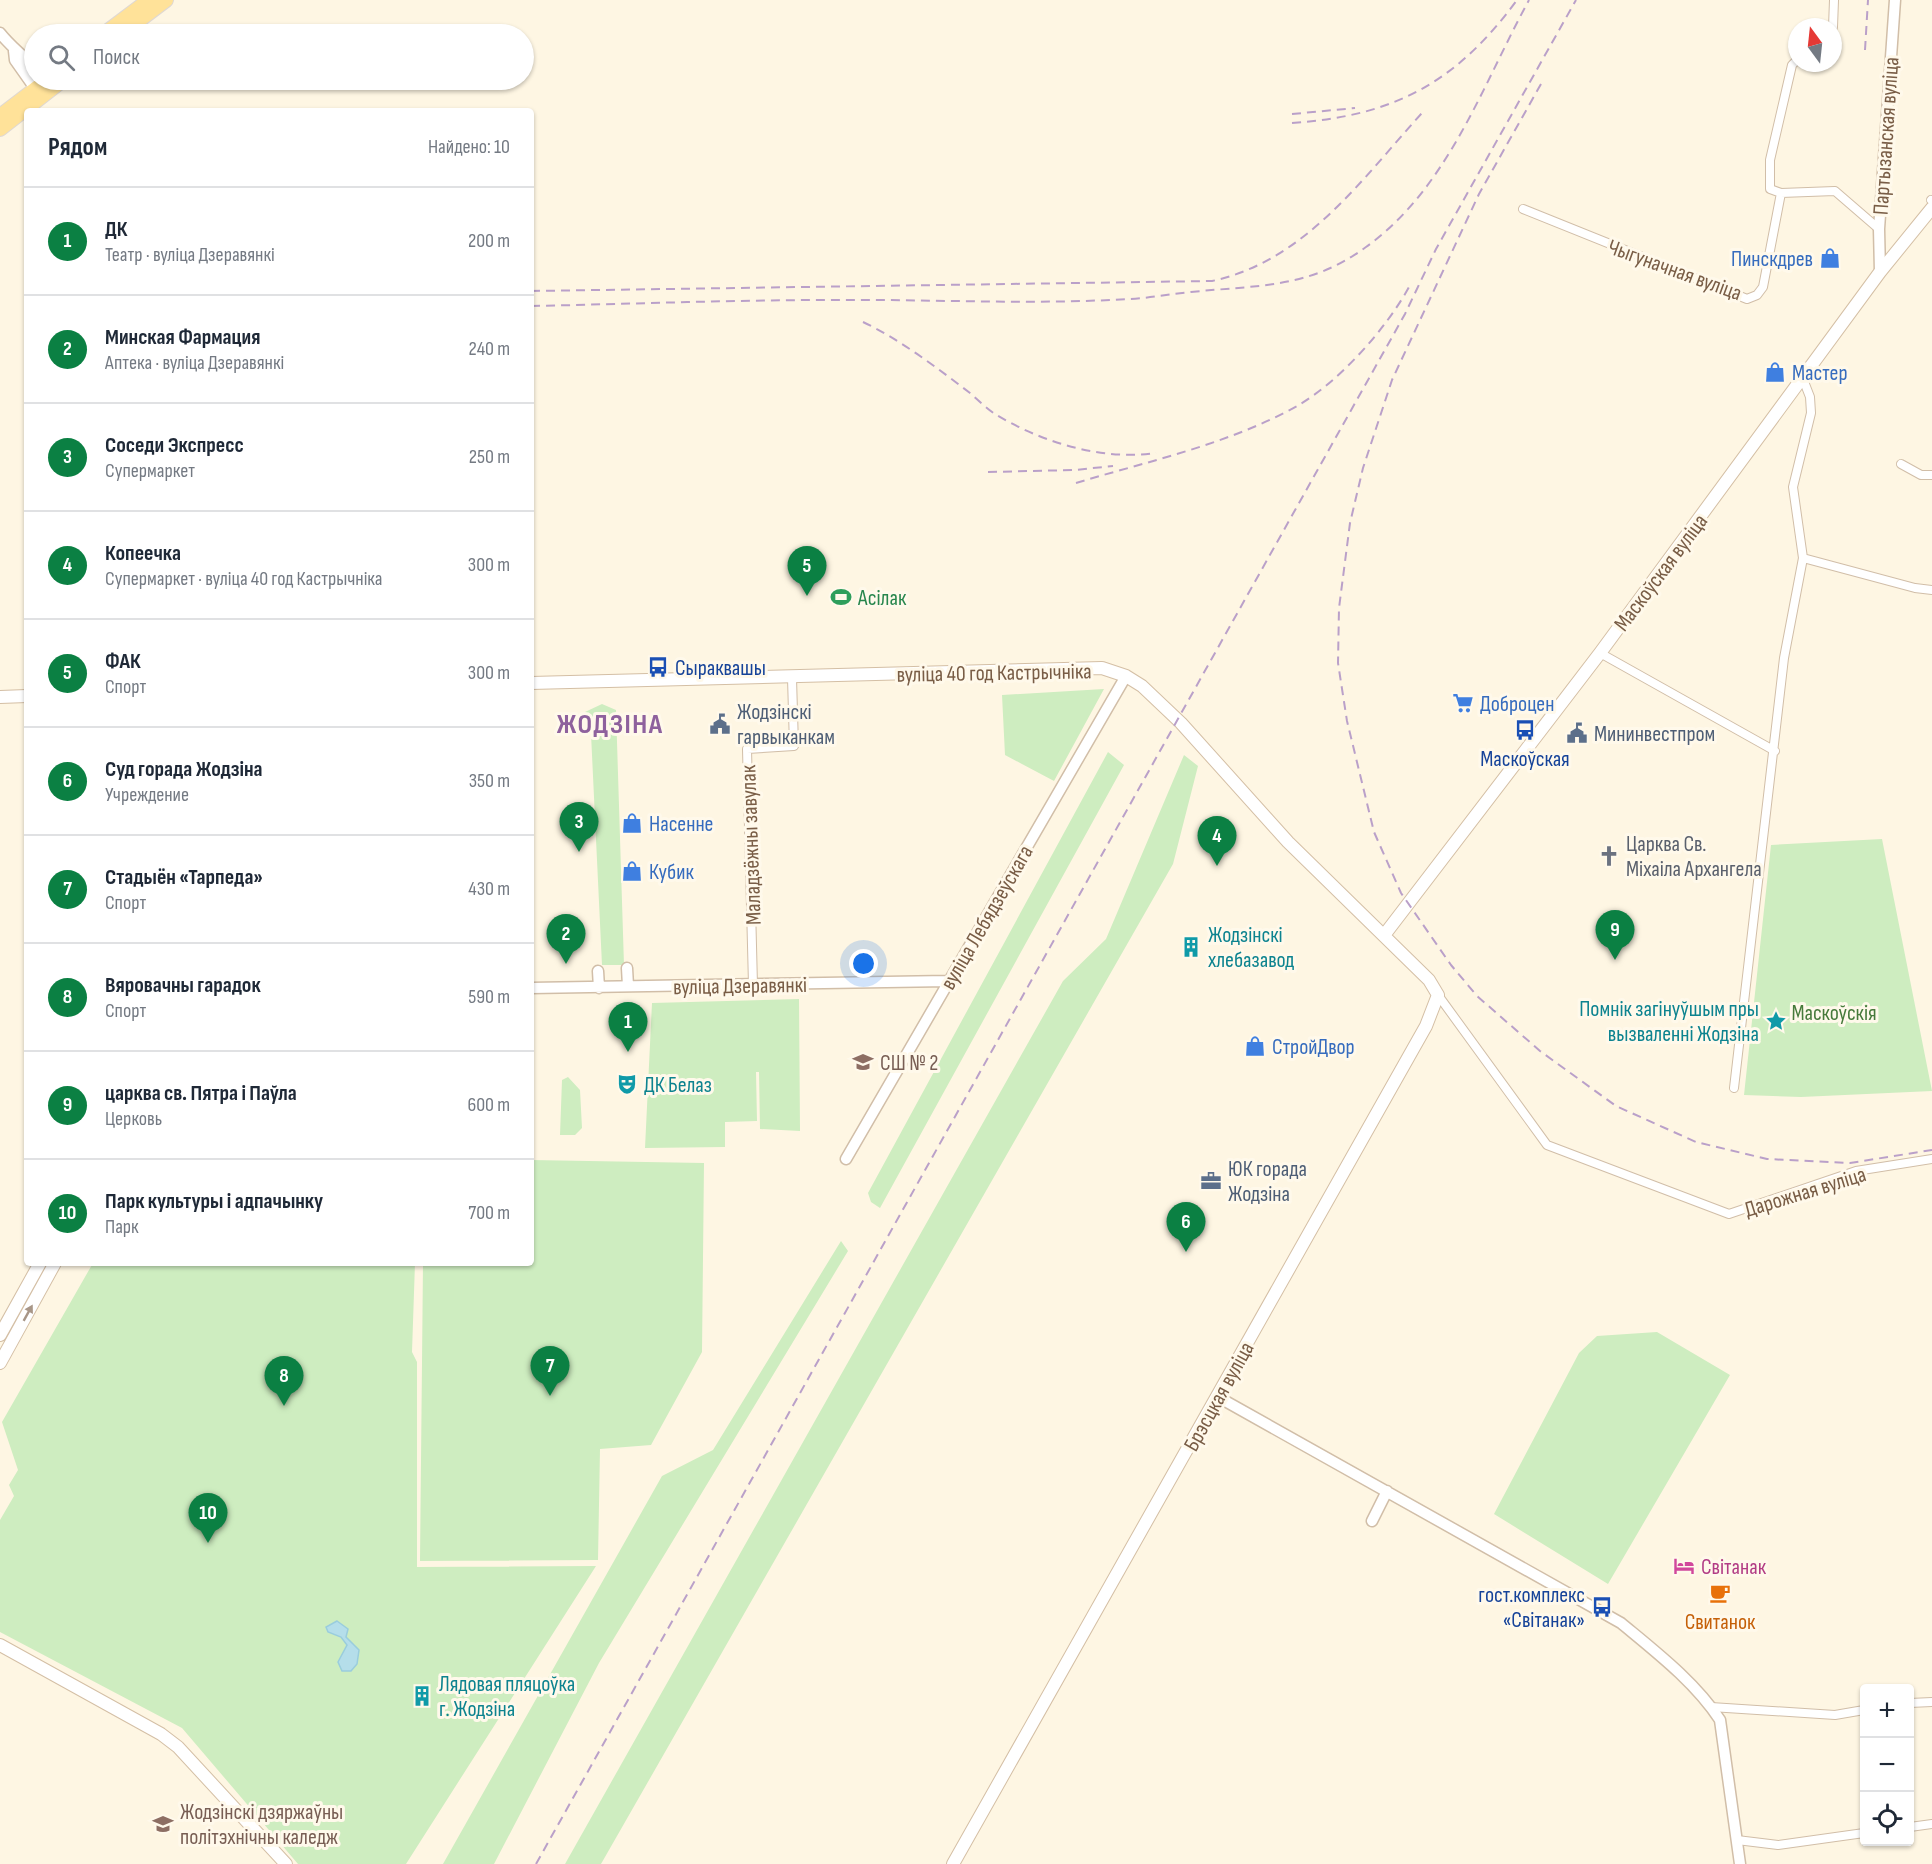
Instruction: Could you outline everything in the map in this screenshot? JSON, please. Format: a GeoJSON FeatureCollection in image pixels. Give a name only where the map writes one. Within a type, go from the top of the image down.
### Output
{"type":"FeatureCollection","features":[{"type":"Feature","properties":{"kind":"main road"},"geometry":{"type":"LineString","coordinates":[[117,24],[149,0]]}},
{"type":"Feature","properties":{"kind":"main road"},"geometry":{"type":"LineString","coordinates":[[134,24],[166,0]]}},
{"type":"Feature","properties":{"kind":"main road"},"geometry":{"type":"LineString","coordinates":[[0,116],[39,90]]}},
{"type":"Feature","properties":{"kind":"main road"},"geometry":{"type":"LineString","coordinates":[[0,129],[42,90]]}},
{"type":"Feature","properties":{"kind":"main road","name":"Маскоўская вуліца"},"geometry":{"type":"LineString","coordinates":[[1385,934],[1600,653],[1880,272],[1932,208]]}},
{"type":"Feature","properties":{"kind":"main road","name":"вуліца 40 год Кастрычніка"},"geometry":{"type":"LineString","coordinates":[[534,683],[792,678],[1102,668],[1126,676],[1142,686],[1181,723],[1288,842],[1385,934]]}},
{"type":"Feature","properties":{"kind":"main road"},"geometry":{"type":"LineString","coordinates":[[0,697],[24,696]]}},
{"type":"Feature","properties":{"kind":"main road"},"geometry":{"type":"LineString","coordinates":[[1385,934],[1430,980],[1438,995]]}},
{"type":"Feature","properties":{"kind":"main road","name":"Брэсцкая вуліца"},"geometry":{"type":"LineString","coordinates":[[953,1864],[1426,1026],[1438,995]]}},
{"type":"Feature","properties":{"kind":"main road"},"geometry":{"type":"LineString","coordinates":[[0,1335],[38,1266]]}},
{"type":"Feature","properties":{"kind":"main road"},"geometry":{"type":"LineString","coordinates":[[1,1359],[53,1266]]}},
{"type":"Feature","properties":{"kind":"main road"},"geometry":{"type":"LineString","coordinates":[[0,1645],[161,1734],[178,1747],[286,1864]]}},
{"type":"Feature","properties":{"kind":"street"},"geometry":{"type":"LineString","coordinates":[[1833,18],[1834,0]]}},
{"type":"Feature","properties":{"kind":"street","name":"Партызанская вуліца"},"geometry":{"type":"LineString","coordinates":[[1880,272],[1879,229],[1895,0]]}},
{"type":"Feature","properties":{"kind":"street"},"geometry":{"type":"LineString","coordinates":[[0,33],[14,51],[15,60],[24,67]]}},
{"type":"Feature","properties":{"kind":"street"},"geometry":{"type":"LineString","coordinates":[[14,51],[24,55]]}},
{"type":"Feature","properties":{"kind":"street"},"geometry":{"type":"LineString","coordinates":[[1790,72],[1770,160],[1770,189],[1781,193],[1836,191],[1879,229]]}},
{"type":"Feature","properties":{"kind":"street","name":"Чыгуначная вуліца"},"geometry":{"type":"LineString","coordinates":[[1523,209],[1747,299],[1757,295],[1763,287],[1781,193]]}},
{"type":"Feature","properties":{"kind":"street"},"geometry":{"type":"LineString","coordinates":[[1734,1088],[1775,751],[1784,658],[1803,558],[1792,487],[1811,413],[1810,397],[1803,379]]}},
{"type":"Feature","properties":{"kind":"street"},"geometry":{"type":"LineString","coordinates":[[1900,464],[1921,475],[1932,475]]}},
{"type":"Feature","properties":{"kind":"street"},"geometry":{"type":"LineString","coordinates":[[1803,558],[1915,588],[1932,590]]}},
{"type":"Feature","properties":{"kind":"street"},"geometry":{"type":"LineString","coordinates":[[1600,653],[1775,751]]}},
{"type":"Feature","properties":{"kind":"street","name":"вуліца Лебядзеўскага"},"geometry":{"type":"LineString","coordinates":[[846,1159],[1126,676]]}},
{"type":"Feature","properties":{"kind":"street","name":"Маладзёжны завулак"},"geometry":{"type":"LineString","coordinates":[[753,985],[747,749],[794,746],[792,678]]}},
{"type":"Feature","properties":{"kind":"street"},"geometry":{"type":"LineString","coordinates":[[627,968],[628,986]]}},
{"type":"Feature","properties":{"kind":"street"},"geometry":{"type":"LineString","coordinates":[[598,971],[598,987]]}},
{"type":"Feature","properties":{"kind":"street","name":"вуліца Дзеравянкі"},"geometry":{"type":"LineString","coordinates":[[534,988],[948,981]]}},
{"type":"Feature","properties":{"kind":"street","name":"Дарожная вуліца"},"geometry":{"type":"LineString","coordinates":[[1438,995],[1547,1145],[1729,1214],[1856,1171],[1932,1159]]}},
{"type":"Feature","properties":{"kind":"street"},"geometry":{"type":"LineString","coordinates":[[1218,1397],[1622,1623],[1667,1662],[1711,1707],[1720,1720],[1740,1864]]}},
{"type":"Feature","properties":{"kind":"street"},"geometry":{"type":"LineString","coordinates":[[1372,1521],[1387,1491]]}},
{"type":"Feature","properties":{"kind":"street"},"geometry":{"type":"LineString","coordinates":[[1914,1704],[1932,1702]]}},
{"type":"Feature","properties":{"kind":"street"},"geometry":{"type":"LineString","coordinates":[[1711,1707],[1835,1715],[1860,1711]]}},
{"type":"Feature","properties":{"kind":"street"},"geometry":{"type":"LineString","coordinates":[[1914,1826],[1932,1824]]}},
{"type":"Feature","properties":{"kind":"street"},"geometry":{"type":"LineString","coordinates":[[1737,1840],[1778,1845],[1860,1834]]}},
{"type":"Feature","properties":{"kind":"green space"},"geometry":{"type":"Polygon","coordinates":[[[1104,689],[1054,781],[1005,755],[1002,695],[1104,689]]]}},
{"type":"Feature","properties":{"kind":"green space"},"geometry":{"type":"Polygon","coordinates":[[[602,704],[616,710],[624,965],[602,965],[591,734],[585,712],[602,704]]]}},
{"type":"Feature","properties":{"kind":"green space"},"geometry":{"type":"Polygon","coordinates":[[[1108,752],[1124,765],[880,1208],[871,1202],[868,1193],[1108,752]]]}},
{"type":"Feature","properties":{"kind":"green space"},"geometry":{"type":"Polygon","coordinates":[[[1184,755],[1198,766],[1173,864],[601,1864],[565,1864],[1063,981],[1106,939],[1184,755]]]}},
{"type":"Feature","properties":{"kind":"green space","name":"Маскоўскія"},"geometry":{"type":"Polygon","coordinates":[[[1882,839],[1932,1091],[1801,1097],[1744,1095],[1771,845],[1882,839]]]}},
{"type":"Feature","properties":{"kind":"green space"},"geometry":{"type":"Polygon","coordinates":[[[799,999],[800,1131],[760,1129],[759,1072],[756,1072],[757,1121],[725,1122],[725,1147],[645,1148],[652,1003],[799,999]]]}},
{"type":"Feature","properties":{"kind":"green space"},"geometry":{"type":"Polygon","coordinates":[[[568,1077],[580,1090],[582,1128],[575,1135],[560,1135],[562,1080],[568,1077]]]}},
{"type":"Feature","properties":{"kind":"green space"},"geometry":{"type":"Polygon","coordinates":[[[534,1160],[704,1163],[702,1352],[651,1445],[600,1449],[598,1560],[420,1561],[423,1266],[534,1266],[534,1160]]]}},
{"type":"Feature","properties":{"kind":"green space"},"geometry":{"type":"Polygon","coordinates":[[[841,1241],[848,1251],[599,1663],[494,1864],[443,1864],[662,1476],[713,1450],[841,1241]]]}},
{"type":"Feature","properties":{"kind":"green space"},"geometry":{"type":"Polygon","coordinates":[[[91,1266],[415,1266],[412,1352],[417,1362],[417,1567],[596,1566],[406,1864],[298,1864],[182,1728],[0,1632],[0,1520],[14,1496],[9,1485],[18,1470],[2,1422],[91,1266]]]}},
{"type":"Feature","properties":{"kind":"green space"},"geometry":{"type":"Polygon","coordinates":[[[1657,1332],[1730,1375],[1608,1584],[1494,1514],[1579,1353],[1597,1336],[1657,1332]]]}},
{"type":"Feature","properties":{"kind":"water"},"geometry":{"type":"Polygon","coordinates":[[[337,1621],[348,1629],[346,1637],[359,1650],[357,1664],[351,1671],[342,1671],[338,1662],[347,1645],[341,1637],[328,1632],[326,1627],[337,1621]]]}},
{"type":"Feature","properties":{"kind":"railway"},"geometry":{"type":"LineString","coordinates":[[1292,123],[1362,112],[1392,103],[1420,90],[1446,74],[1470,53],[1494,29],[1517,0]]}},
{"type":"Feature","properties":{"kind":"railway"},"geometry":{"type":"LineString","coordinates":[[534,306],[793,300],[1092,301],[1261,286],[1303,278],[1345,261],[1366,247],[1395,223],[1419,196],[1461,134],[1529,0]]}},
{"type":"Feature","properties":{"kind":"railway"},"geometry":{"type":"LineString","coordinates":[[536,1864],[1405,314],[1436,249],[1576,0]]}},
{"type":"Feature","properties":{"kind":"railway"},"geometry":{"type":"LineString","coordinates":[[1865,50],[1868,0]]}},
{"type":"Feature","properties":{"kind":"railway"},"geometry":{"type":"LineString","coordinates":[[1541,84],[1479,194],[1392,380],[1363,468],[1350,523],[1339,608],[1338,663],[1347,721],[1374,832],[1401,893],[1451,965],[1477,996],[1540,1051],[1616,1106],[1696,1142],[1767,1159],[1850,1163],[1932,1150]]}},
{"type":"Feature","properties":{"kind":"railway"},"geometry":{"type":"LineString","coordinates":[[1292,114],[1355,108]]}},
{"type":"Feature","properties":{"kind":"railway"},"geometry":{"type":"LineString","coordinates":[[534,291],[1212,281],[1245,271],[1275,256],[1303,237],[1353,190],[1422,113]]}},
{"type":"Feature","properties":{"kind":"railway"},"geometry":{"type":"LineString","coordinates":[[1076,483],[1216,441],[1244,431],[1297,406],[1313,396],[1345,369],[1375,337],[1409,287]]}},
{"type":"Feature","properties":{"kind":"railway"},"geometry":{"type":"LineString","coordinates":[[863,322],[918,355],[995,414],[1032,433],[1093,452],[1135,455],[1156,453]]}},
{"type":"Feature","properties":{"kind":"railway"},"geometry":{"type":"LineString","coordinates":[[988,472],[1075,470],[1113,466]]}},
{"type":"Feature","properties":{"kind":"place","name":"Пинскдрев"},"geometry":{"type":"Point","coordinates":[1830,258]}},
{"type":"Feature","properties":{"kind":"place","name":"Мастер"},"geometry":{"type":"Point","coordinates":[1775,372]}},
{"type":"Feature","properties":{"kind":"place","name":"ФАК"},"geometry":{"type":"Point","coordinates":[807,596]}},
{"type":"Feature","properties":{"kind":"place","name":"Асілак"},"geometry":{"type":"Point","coordinates":[841,597]}},
{"type":"Feature","properties":{"kind":"place","name":"Сыраквашы"},"geometry":{"type":"Point","coordinates":[658,667]}},
{"type":"Feature","properties":{"kind":"place","name":"Доброцен"},"geometry":{"type":"Point","coordinates":[1463,703]}},
{"type":"Feature","properties":{"kind":"place","name":"Жодзінскі гарвыканкам"},"geometry":{"type":"Point","coordinates":[720,724]}},
{"type":"Feature","properties":{"kind":"place","name":"Маскоўская"},"geometry":{"type":"Point","coordinates":[1525,730]}},
{"type":"Feature","properties":{"kind":"place","name":"Мининвестпром"},"geometry":{"type":"Point","coordinates":[1577,733]}},
{"type":"Feature","properties":{"kind":"place","name":"Насенне"},"geometry":{"type":"Point","coordinates":[632,823]}},
{"type":"Feature","properties":{"kind":"place","name":"Соседи Экспресс"},"geometry":{"type":"Point","coordinates":[579,852]}},
{"type":"Feature","properties":{"kind":"place","name":"Царква Св. Міхаіла Архангела"},"geometry":{"type":"Point","coordinates":[1609,856]}},
{"type":"Feature","properties":{"kind":"place","name":"Копеечка"},"geometry":{"type":"Point","coordinates":[1217,866]}},
{"type":"Feature","properties":{"kind":"place","name":"Кубик"},"geometry":{"type":"Point","coordinates":[632,871]}},
{"type":"Feature","properties":{"kind":"place","name":"Жодзінскі хлебазавод"},"geometry":{"type":"Point","coordinates":[1191,947]}},
{"type":"Feature","properties":{"kind":"place","name":"царква св. Пятра і Паўла"},"geometry":{"type":"Point","coordinates":[1615,960]}},
{"type":"Feature","properties":{"kind":"place","name":"Минская Фармация"},"geometry":{"type":"Point","coordinates":[566,964]}},
{"type":"Feature","properties":{"kind":"place","name":"Помнік загінуўшым пры вызваленні Жодзіна"},"geometry":{"type":"Point","coordinates":[1776,1021]}},
{"type":"Feature","properties":{"kind":"place","name":"СтройДвор"},"geometry":{"type":"Point","coordinates":[1255,1046]}},
{"type":"Feature","properties":{"kind":"place","name":"ДК"},"geometry":{"type":"Point","coordinates":[628,1052]}},
{"type":"Feature","properties":{"kind":"place","name":"СШ № 2"},"geometry":{"type":"Point","coordinates":[863,1062]}},
{"type":"Feature","properties":{"kind":"place","name":"ДК Белаз"},"geometry":{"type":"Point","coordinates":[627,1084]}},
{"type":"Feature","properties":{"kind":"place","name":"ЮК горада Жодзіна"},"geometry":{"type":"Point","coordinates":[1211,1181]}},
{"type":"Feature","properties":{"kind":"place","name":"Суд горада Жодзіна"},"geometry":{"type":"Point","coordinates":[1186,1252]}},
{"type":"Feature","properties":{"kind":"place","name":"Стадыён «Тарпеда»"},"geometry":{"type":"Point","coordinates":[550,1396]}},
{"type":"Feature","properties":{"kind":"place","name":"Вяровачны гарадок"},"geometry":{"type":"Point","coordinates":[284,1406]}},
{"type":"Feature","properties":{"kind":"place","name":"Парк культуры і адпачынку"},"geometry":{"type":"Point","coordinates":[208,1543]}},
{"type":"Feature","properties":{"kind":"place","name":"Світанак"},"geometry":{"type":"Point","coordinates":[1684,1566]}},
{"type":"Feature","properties":{"kind":"place","name":"Свитанок"},"geometry":{"type":"Point","coordinates":[1720,1593]}},
{"type":"Feature","properties":{"kind":"place","name":"гост.комплекс «Світанак»"},"geometry":{"type":"Point","coordinates":[1602,1607]}},
{"type":"Feature","properties":{"kind":"place","name":"Лядовая пляцоўка г. Жодзіна"},"geometry":{"type":"Point","coordinates":[422,1696]}},
{"type":"Feature","properties":{"kind":"place","name":"Жодзінскі дзяржаўны політэхнічны каледж"},"geometry":{"type":"Point","coordinates":[163,1824]}},
{"type":"Feature","properties":{"kind":"district","name":"ЖОДЗІНА"},"geometry":{"type":"Point","coordinates":[610,723]}}]}
